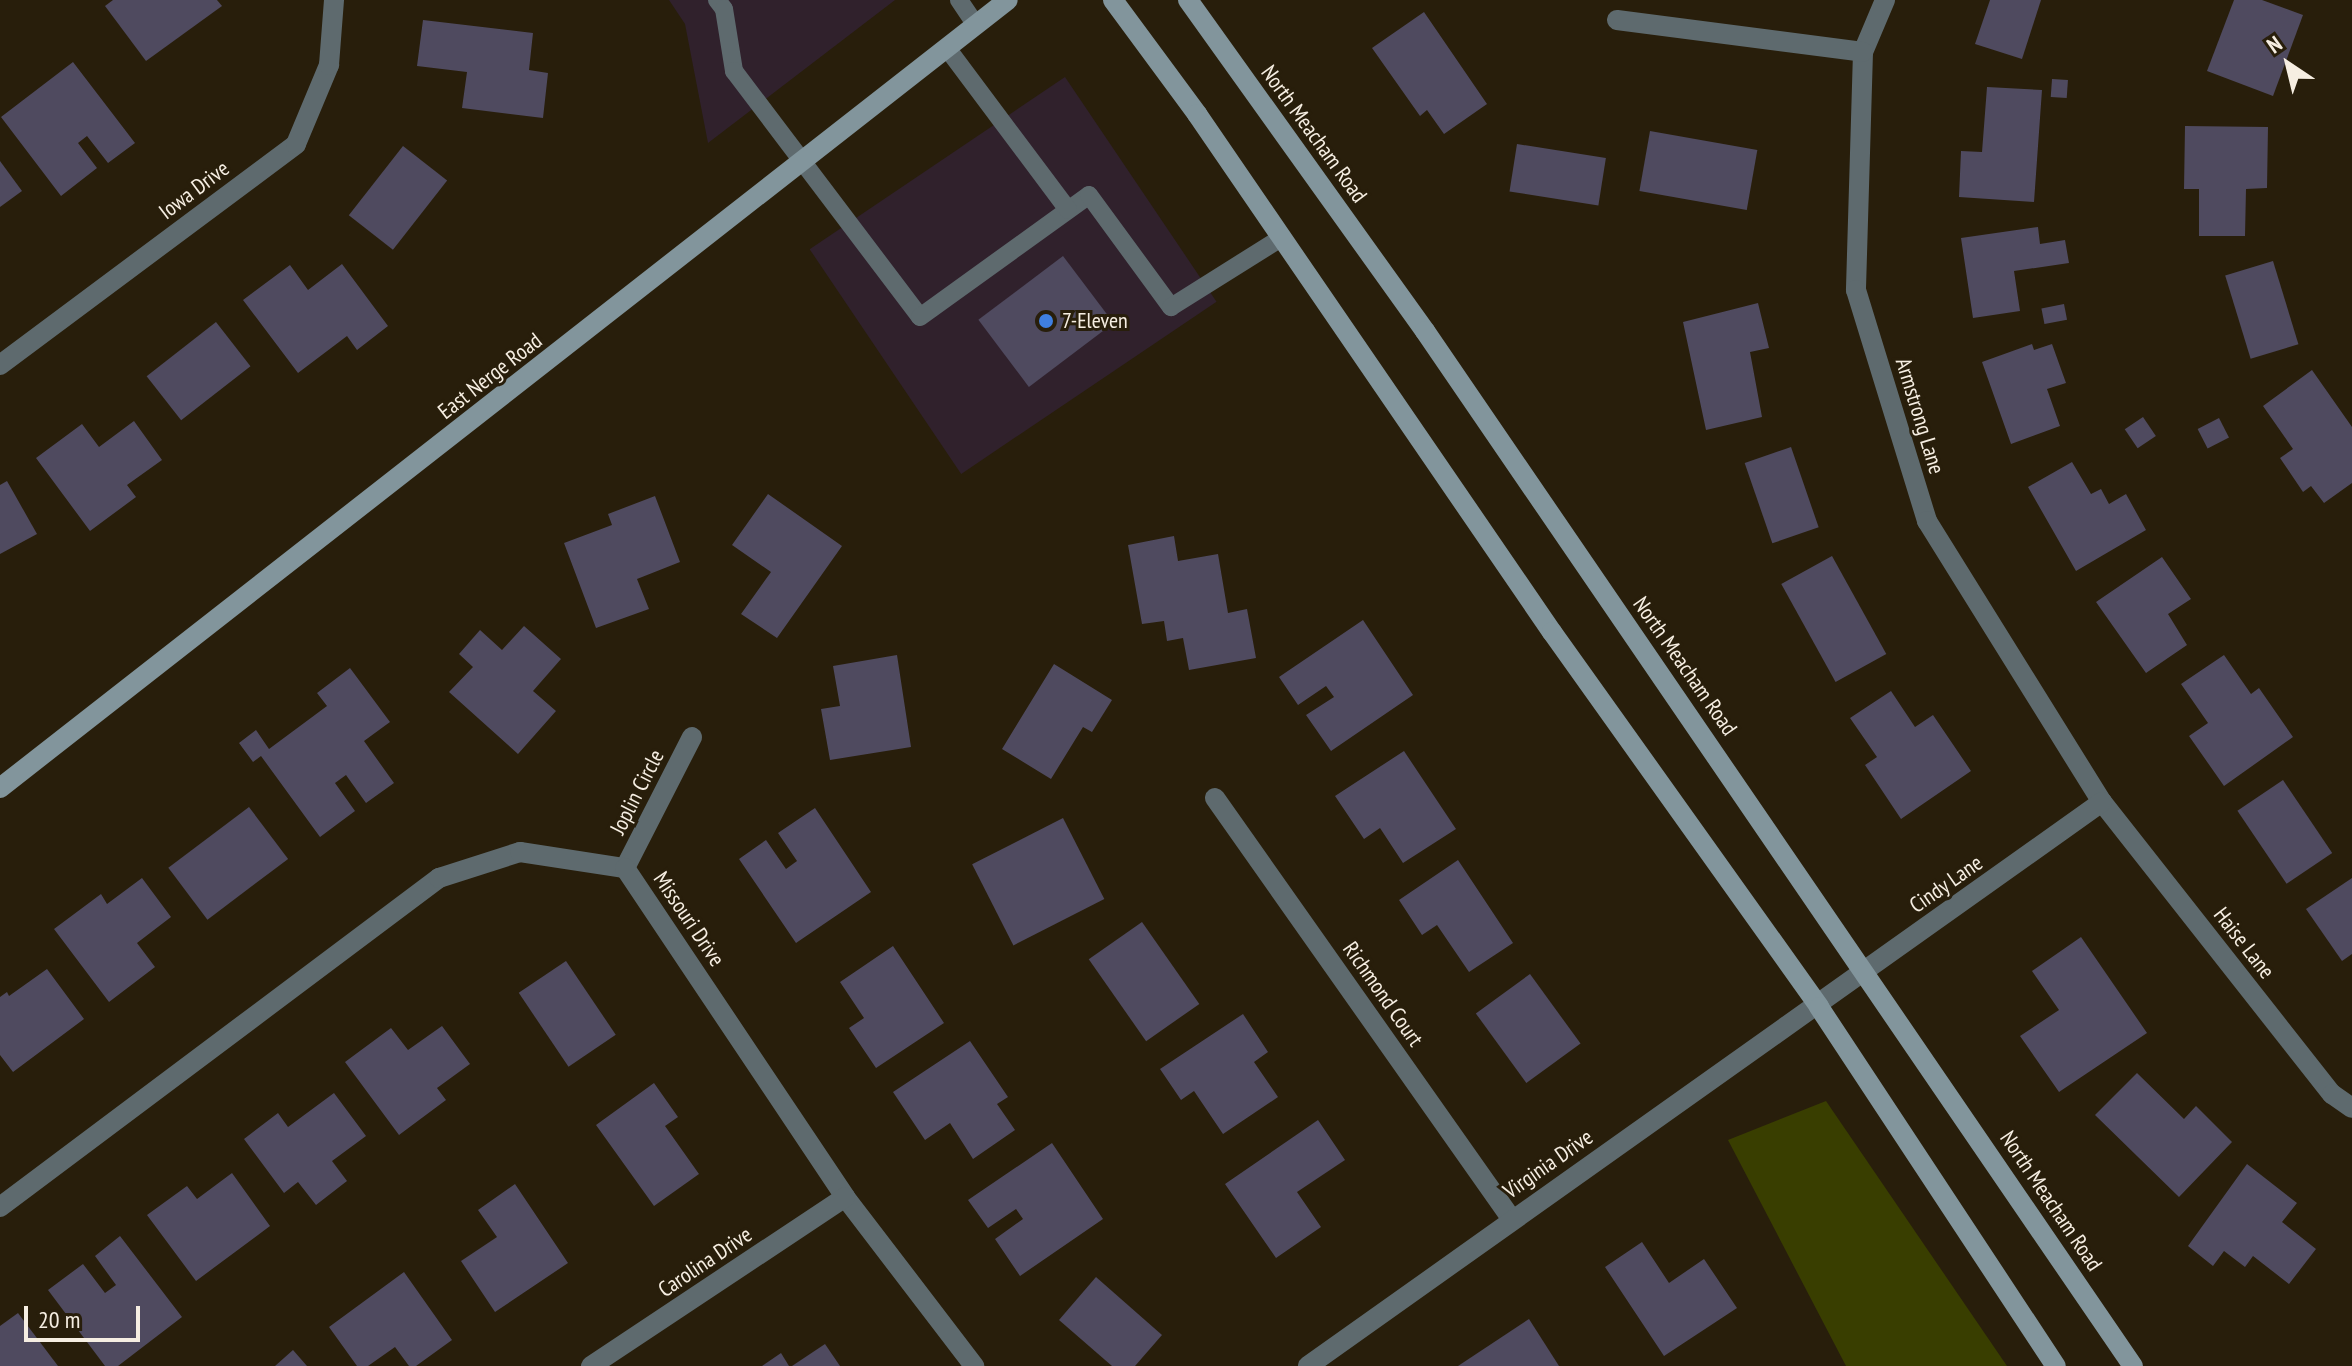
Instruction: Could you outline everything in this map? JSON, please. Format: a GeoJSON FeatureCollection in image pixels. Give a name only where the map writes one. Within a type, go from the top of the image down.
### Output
{"type":"FeatureCollection","features":[{"type":"Feature","properties":{"kind":"main road","name":"East Nerge Road"},"geometry":{"type":"LineString","coordinates":[[0,788],[1008,0]]}},
{"type":"Feature","properties":{"kind":"main road"},"geometry":{"type":"LineString","coordinates":[[1113,0],[1819,1007],[2056,1366]]}},
{"type":"Feature","properties":{"kind":"main road","name":"North Meacham Road"},"geometry":{"type":"LineString","coordinates":[[1188,0],[1425,331],[2133,1366]]}},
{"type":"Feature","properties":{"kind":"street","name":"Iowa Drive"},"geometry":{"type":"LineString","coordinates":[[0,365],[296,144],[329,65],[334,0]]}},
{"type":"Feature","properties":{"kind":"street","name":"Armstrong Lane"},"geometry":{"type":"LineString","coordinates":[[1885,0],[1863,52],[1856,290],[1927,521],[2102,802]]}},
{"type":"Feature","properties":{"kind":"street"},"geometry":{"type":"LineString","coordinates":[[1617,20],[1863,52]]}},
{"type":"Feature","properties":{"kind":"street","name":"Joplin Circle"},"geometry":{"type":"LineString","coordinates":[[625,868],[692,737]]}},
{"type":"Feature","properties":{"kind":"street","name":"Richmond Court"},"geometry":{"type":"LineString","coordinates":[[1215,798],[1511,1218]]}},
{"type":"Feature","properties":{"kind":"street","name":"Cindy Lane"},"geometry":{"type":"LineString","coordinates":[[1819,1007],[2102,802]]}},
{"type":"Feature","properties":{"kind":"street","name":"Haise Lane"},"geometry":{"type":"LineString","coordinates":[[2102,802],[2332,1094],[2352,1108]]}},
{"type":"Feature","properties":{"kind":"street","name":"Missouri Drive"},"geometry":{"type":"LineString","coordinates":[[0,1207],[439,878],[520,852],[625,868],[845,1197],[974,1366]]}},
{"type":"Feature","properties":{"kind":"street","name":"Virginia Drive"},"geometry":{"type":"LineString","coordinates":[[1315,1364],[1511,1218],[1819,1007]]}},
{"type":"Feature","properties":{"kind":"street","name":"Carolina Drive"},"geometry":{"type":"LineString","coordinates":[[591,1366],[845,1197]]}},
{"type":"Feature","properties":{"kind":"lane"},"geometry":{"type":"LineString","coordinates":[[717,0],[724,9],[734,71],[801,164],[920,317],[1089,195],[1171,307],[1281,238]]}},
{"type":"Feature","properties":{"kind":"lane"},"geometry":{"type":"LineString","coordinates":[[959,0],[976,25]]}},
{"type":"Feature","properties":{"kind":"lane"},"geometry":{"type":"LineString","coordinates":[[947,48],[1068,210]]}},
{"type":"Feature","properties":{"kind":"shaded area"},"geometry":{"type":"Polygon","coordinates":[[[669,0],[895,0],[708,143],[685,24],[669,0]]]}},
{"type":"Feature","properties":{"kind":"shaded area"},"geometry":{"type":"Polygon","coordinates":[[[1065,77],[1217,302],[961,474],[810,249],[1065,77]]]}},
{"type":"Feature","properties":{"kind":"green space"},"geometry":{"type":"Polygon","coordinates":[[[1826,1101],[2007,1366],[1846,1366],[1728,1140],[1826,1101]]]}},
{"type":"Feature","properties":{"kind":"building"},"geometry":{"type":"Polygon","coordinates":[[[113,0],[217,0],[222,6],[146,61],[105,6],[113,0]]]}},
{"type":"Feature","properties":{"kind":"building"},"geometry":{"type":"Polygon","coordinates":[[[1990,0],[2041,0],[2022,59],[1975,44],[1990,0]]]}},
{"type":"Feature","properties":{"kind":"building"},"geometry":{"type":"Polygon","coordinates":[[[2234,0],[2262,0],[2303,15],[2273,96],[2207,71],[2234,0]]]}},
{"type":"Feature","properties":{"kind":"building"},"geometry":{"type":"Polygon","coordinates":[[[1424,12],[1487,104],[1444,134],[1427,110],[1420,116],[1372,48],[1424,12]]]}},
{"type":"Feature","properties":{"kind":"building"},"geometry":{"type":"Polygon","coordinates":[[[423,20],[533,33],[529,70],[548,73],[543,118],[462,108],[467,72],[417,66],[423,20]]]}},
{"type":"Feature","properties":{"kind":"building"},"geometry":{"type":"Polygon","coordinates":[[[73,62],[135,143],[108,163],[87,136],[78,143],[97,168],[61,196],[1,117],[73,62]]]}},
{"type":"Feature","properties":{"kind":"building"},"geometry":{"type":"Polygon","coordinates":[[[2052,79],[2068,80],[2067,98],[2051,97],[2052,79]]]}},
{"type":"Feature","properties":{"kind":"building"},"geometry":{"type":"Polygon","coordinates":[[[1987,87],[2042,90],[2034,202],[1959,197],[1961,151],[1982,152],[1987,87]]]}},
{"type":"Feature","properties":{"kind":"building"},"geometry":{"type":"Polygon","coordinates":[[[2185,126],[2268,127],[2267,188],[2246,189],[2245,236],[2199,236],[2199,189],[2184,189],[2185,126]]]}},
{"type":"Feature","properties":{"kind":"building"},"geometry":{"type":"Polygon","coordinates":[[[1650,131],[1757,150],[1747,210],[1639,191],[1650,131]]]}},
{"type":"Feature","properties":{"kind":"building"},"geometry":{"type":"Polygon","coordinates":[[[1517,144],[1606,158],[1598,205],[1509,191],[1517,144]]]}},
{"type":"Feature","properties":{"kind":"building"},"geometry":{"type":"Polygon","coordinates":[[[403,146],[447,180],[393,250],[349,215],[403,146]]]}},
{"type":"Feature","properties":{"kind":"building"},"geometry":{"type":"Polygon","coordinates":[[[0,161],[22,191],[0,207],[0,161]]]}},
{"type":"Feature","properties":{"kind":"building"},"geometry":{"type":"Polygon","coordinates":[[[2038,227],[2040,244],[2065,240],[2069,263],[2014,271],[2020,311],[1973,318],[1961,238],[2038,227]]]}},
{"type":"Feature","properties":{"kind":"building","name":"7-Eleven"},"geometry":{"type":"Polygon","coordinates":[[[1063,256],[1114,323],[1029,387],[978,320],[1063,256]]]}},
{"type":"Feature","properties":{"kind":"building"},"geometry":{"type":"Polygon","coordinates":[[[2273,261],[2298,344],[2251,359],[2225,276],[2273,261]]]}},
{"type":"Feature","properties":{"kind":"building"},"geometry":{"type":"Polygon","coordinates":[[[342,264],[388,326],[357,350],[347,336],[298,373],[243,300],[290,265],[308,290],[342,264]]]}},
{"type":"Feature","properties":{"kind":"building"},"geometry":{"type":"Polygon","coordinates":[[[1758,303],[1769,348],[1750,352],[1762,417],[1706,430],[1683,322],[1758,303]]]}},
{"type":"Feature","properties":{"kind":"building"},"geometry":{"type":"Polygon","coordinates":[[[2064,304],[2067,320],[2044,324],[2041,308],[2064,304]]]}},
{"type":"Feature","properties":{"kind":"building"},"geometry":{"type":"Polygon","coordinates":[[[216,322],[250,366],[181,420],[147,376],[216,322]]]}},
{"type":"Feature","properties":{"kind":"building"},"geometry":{"type":"Polygon","coordinates":[[[2032,344],[2034,350],[2052,344],[2066,383],[2047,389],[2060,426],[2011,444],[1982,362],[2032,344]]]}},
{"type":"Feature","properties":{"kind":"building"},"geometry":{"type":"Polygon","coordinates":[[[2312,370],[2352,427],[2352,483],[2324,503],[2311,486],[2303,492],[2280,458],[2293,449],[2263,406],[2312,370]]]}},
{"type":"Feature","properties":{"kind":"building"},"geometry":{"type":"Polygon","coordinates":[[[2143,417],[2156,436],[2138,448],[2125,429],[2143,417]]]}},
{"type":"Feature","properties":{"kind":"building"},"geometry":{"type":"Polygon","coordinates":[[[2219,418],[2229,438],[2208,448],[2198,429],[2219,418]]]}},
{"type":"Feature","properties":{"kind":"building"},"geometry":{"type":"Polygon","coordinates":[[[134,421],[162,460],[127,485],[136,497],[90,531],[36,458],[82,424],[99,447],[134,421]]]}},
{"type":"Feature","properties":{"kind":"building"},"geometry":{"type":"Polygon","coordinates":[[[1791,447],[1819,527],[1772,543],[1745,463],[1791,447]]]}},
{"type":"Feature","properties":{"kind":"building"},"geometry":{"type":"Polygon","coordinates":[[[2072,462],[2091,494],[2101,489],[2109,504],[2126,494],[2146,530],[2076,571],[2028,487],[2072,462]]]}},
{"type":"Feature","properties":{"kind":"building"},"geometry":{"type":"Polygon","coordinates":[[[7,481],[37,534],[0,554],[0,485],[7,481]]]}},
{"type":"Feature","properties":{"kind":"building"},"geometry":{"type":"Polygon","coordinates":[[[768,494],[842,546],[777,638],[741,614],[771,572],[732,545],[768,494]]]}},
{"type":"Feature","properties":{"kind":"building"},"geometry":{"type":"Polygon","coordinates":[[[655,496],[680,562],[637,579],[649,609],[596,628],[564,543],[612,525],[608,514],[655,496]]]}},
{"type":"Feature","properties":{"kind":"building"},"geometry":{"type":"Polygon","coordinates":[[[1174,536],[1178,561],[1218,554],[1228,613],[1247,609],[1256,658],[1189,670],[1183,638],[1167,641],[1164,621],[1142,624],[1128,545],[1174,536]]]}},
{"type":"Feature","properties":{"kind":"building"},"geometry":{"type":"Polygon","coordinates":[[[1832,556],[1886,654],[1836,682],[1781,584],[1832,556]]]}},
{"type":"Feature","properties":{"kind":"building"},"geometry":{"type":"Polygon","coordinates":[[[2162,557],[2191,599],[2168,614],[2187,645],[2146,673],[2096,602],[2162,557]]]}},
{"type":"Feature","properties":{"kind":"building"},"geometry":{"type":"Polygon","coordinates":[[[1363,620],[1413,695],[1331,751],[1306,715],[1334,697],[1326,686],[1298,705],[1279,677],[1363,620]]]}},
{"type":"Feature","properties":{"kind":"building"},"geometry":{"type":"Polygon","coordinates":[[[524,626],[561,659],[533,691],[556,711],[518,754],[449,692],[473,667],[459,654],[480,630],[502,650],[524,626]]]}},
{"type":"Feature","properties":{"kind":"building"},"geometry":{"type":"Polygon","coordinates":[[[897,655],[911,747],[830,760],[821,709],[840,706],[833,666],[897,655]]]}},
{"type":"Feature","properties":{"kind":"building"},"geometry":{"type":"Polygon","coordinates":[[[2224,655],[2251,694],[2259,688],[2293,737],[2224,786],[2189,736],[2208,723],[2181,684],[2224,655]]]}},
{"type":"Feature","properties":{"kind":"building"},"geometry":{"type":"Polygon","coordinates":[[[1054,664],[1112,700],[1092,732],[1083,727],[1051,779],[1002,749],[1054,664]]]}},
{"type":"Feature","properties":{"kind":"building"},"geometry":{"type":"Polygon","coordinates":[[[350,668],[390,722],[364,741],[394,783],[366,803],[346,775],[335,783],[355,811],[320,837],[261,756],[253,762],[239,743],[256,730],[269,749],[327,706],[317,693],[350,668]]]}},
{"type":"Feature","properties":{"kind":"building"},"geometry":{"type":"Polygon","coordinates":[[[1891,691],[1915,727],[1933,715],[1971,771],[1901,819],[1865,765],[1877,757],[1850,718],[1891,691]]]}},
{"type":"Feature","properties":{"kind":"building"},"geometry":{"type":"Polygon","coordinates":[[[1404,751],[1456,829],[1403,863],[1380,828],[1364,839],[1335,796],[1404,751]]]}},
{"type":"Feature","properties":{"kind":"building"},"geometry":{"type":"Polygon","coordinates":[[[2283,780],[2332,853],[2287,884],[2237,811],[2283,780]]]}},
{"type":"Feature","properties":{"kind":"building"},"geometry":{"type":"Polygon","coordinates":[[[249,807],[288,859],[207,920],[168,868],[249,807]]]}},
{"type":"Feature","properties":{"kind":"building"},"geometry":{"type":"Polygon","coordinates":[[[815,808],[871,892],[796,943],[739,859],[766,840],[786,869],[797,861],[778,833],[815,808]]]}},
{"type":"Feature","properties":{"kind":"building"},"geometry":{"type":"Polygon","coordinates":[[[1063,818],[1104,899],[1013,945],[972,864],[1063,818]]]}},
{"type":"Feature","properties":{"kind":"building"},"geometry":{"type":"Polygon","coordinates":[[[1458,860],[1513,943],[1469,972],[1437,925],[1422,935],[1399,900],[1458,860]]]}},
{"type":"Feature","properties":{"kind":"building"},"geometry":{"type":"Polygon","coordinates":[[[142,878],[171,917],[137,943],[155,967],[109,1002],[54,929],[101,894],[107,904],[142,878]]]}},
{"type":"Feature","properties":{"kind":"building"},"geometry":{"type":"Polygon","coordinates":[[[2352,878],[2352,954],[2342,961],[2306,909],[2352,878]]]}},
{"type":"Feature","properties":{"kind":"building"},"geometry":{"type":"Polygon","coordinates":[[[1142,922],[1199,1004],[1146,1041],[1089,959],[1142,922]]]}},
{"type":"Feature","properties":{"kind":"building"},"geometry":{"type":"Polygon","coordinates":[[[2081,937],[2147,1033],[2059,1092],[2020,1036],[2059,1010],[2032,971],[2081,937]]]}},
{"type":"Feature","properties":{"kind":"building"},"geometry":{"type":"Polygon","coordinates":[[[893,946],[944,1023],[876,1068],[849,1028],[864,1018],[840,982],[893,946]]]}},
{"type":"Feature","properties":{"kind":"building"},"geometry":{"type":"Polygon","coordinates":[[[566,961],[616,1035],[569,1067],[519,993],[566,961]]]}},
{"type":"Feature","properties":{"kind":"building"},"geometry":{"type":"Polygon","coordinates":[[[47,969],[84,1019],[13,1072],[0,1055],[0,997],[7,992],[9,996],[47,969]]]}},
{"type":"Feature","properties":{"kind":"building"},"geometry":{"type":"Polygon","coordinates":[[[1530,974],[1581,1044],[1526,1083],[1476,1013],[1530,974]]]}},
{"type":"Feature","properties":{"kind":"building"},"geometry":{"type":"Polygon","coordinates":[[[1243,1014],[1268,1052],[1254,1062],[1278,1097],[1223,1134],[1194,1091],[1181,1100],[1160,1069],[1243,1014]]]}},
{"type":"Feature","properties":{"kind":"building"},"geometry":{"type":"Polygon","coordinates":[[[442,1026],[470,1064],[437,1088],[446,1100],[399,1135],[345,1062],[391,1028],[408,1050],[442,1026]]]}},
{"type":"Feature","properties":{"kind":"building"},"geometry":{"type":"Polygon","coordinates":[[[970,1041],[1008,1097],[997,1104],[1015,1130],[973,1159],[950,1123],[925,1140],[893,1092],[970,1041]]]}},
{"type":"Feature","properties":{"kind":"building"},"geometry":{"type":"Polygon","coordinates":[[[2137,1073],[2184,1119],[2196,1106],[2232,1142],[2179,1197],[2095,1115],[2137,1073]]]}},
{"type":"Feature","properties":{"kind":"building"},"geometry":{"type":"Polygon","coordinates":[[[654,1083],[678,1117],[665,1126],[699,1174],[654,1206],[596,1125],[654,1083]]]}},
{"type":"Feature","properties":{"kind":"building"},"geometry":{"type":"Polygon","coordinates":[[[334,1093],[366,1136],[332,1161],[347,1181],[316,1205],[298,1182],[284,1193],[244,1139],[278,1113],[288,1127],[334,1093]]]}},
{"type":"Feature","properties":{"kind":"building"},"geometry":{"type":"Polygon","coordinates":[[[1318,1120],[1345,1160],[1297,1192],[1321,1227],[1276,1258],[1225,1184],[1318,1120]]]}},
{"type":"Feature","properties":{"kind":"building"},"geometry":{"type":"Polygon","coordinates":[[[1052,1143],[1103,1219],[1020,1276],[995,1239],[1023,1219],[1016,1209],[988,1228],[968,1200],[1052,1143]]]}},
{"type":"Feature","properties":{"kind":"building"},"geometry":{"type":"Polygon","coordinates":[[[2247,1164],[2297,1203],[2282,1222],[2316,1249],[2289,1284],[2253,1256],[2245,1267],[2224,1251],[2213,1266],[2188,1246],[2247,1164]]]}},
{"type":"Feature","properties":{"kind":"building"},"geometry":{"type":"Polygon","coordinates":[[[232,1173],[270,1226],[196,1281],[147,1215],[187,1186],[197,1199],[232,1173]]]}},
{"type":"Feature","properties":{"kind":"building"},"geometry":{"type":"Polygon","coordinates":[[[515,1184],[568,1263],[495,1312],[461,1261],[497,1237],[478,1210],[515,1184]]]}},
{"type":"Feature","properties":{"kind":"building"},"geometry":{"type":"Polygon","coordinates":[[[120,1236],[182,1317],[118,1366],[105,1366],[48,1290],[83,1264],[105,1293],[116,1285],[95,1256],[120,1236]]]}},
{"type":"Feature","properties":{"kind":"building"},"geometry":{"type":"Polygon","coordinates":[[[1642,1242],[1669,1283],[1704,1259],[1737,1308],[1664,1356],[1605,1267],[1642,1242]]]}},
{"type":"Feature","properties":{"kind":"building"},"geometry":{"type":"Polygon","coordinates":[[[404,1272],[452,1340],[416,1366],[409,1366],[395,1347],[368,1366],[357,1366],[329,1327],[404,1272]]]}},
{"type":"Feature","properties":{"kind":"building"},"geometry":{"type":"Polygon","coordinates":[[[1096,1277],[1162,1335],[1135,1366],[1112,1366],[1059,1320],[1096,1277]]]}},
{"type":"Feature","properties":{"kind":"building"},"geometry":{"type":"Polygon","coordinates":[[[18,1313],[58,1366],[0,1366],[0,1326],[18,1313]]]}},
{"type":"Feature","properties":{"kind":"building"},"geometry":{"type":"Polygon","coordinates":[[[1529,1319],[1559,1366],[1458,1366],[1529,1319]]]}},
{"type":"Feature","properties":{"kind":"building"},"geometry":{"type":"Polygon","coordinates":[[[825,1344],[840,1366],[792,1366],[825,1344]]]}},
{"type":"Feature","properties":{"kind":"building"},"geometry":{"type":"Polygon","coordinates":[[[293,1350],[307,1366],[275,1366],[293,1350]]]}},
{"type":"Feature","properties":{"kind":"building"},"geometry":{"type":"Polygon","coordinates":[[[781,1353],[789,1366],[762,1366],[781,1353]]]}},
{"type":"Feature","properties":{"kind":"place","name":"7-Eleven"},"geometry":{"type":"Point","coordinates":[1046,321]}}]}
